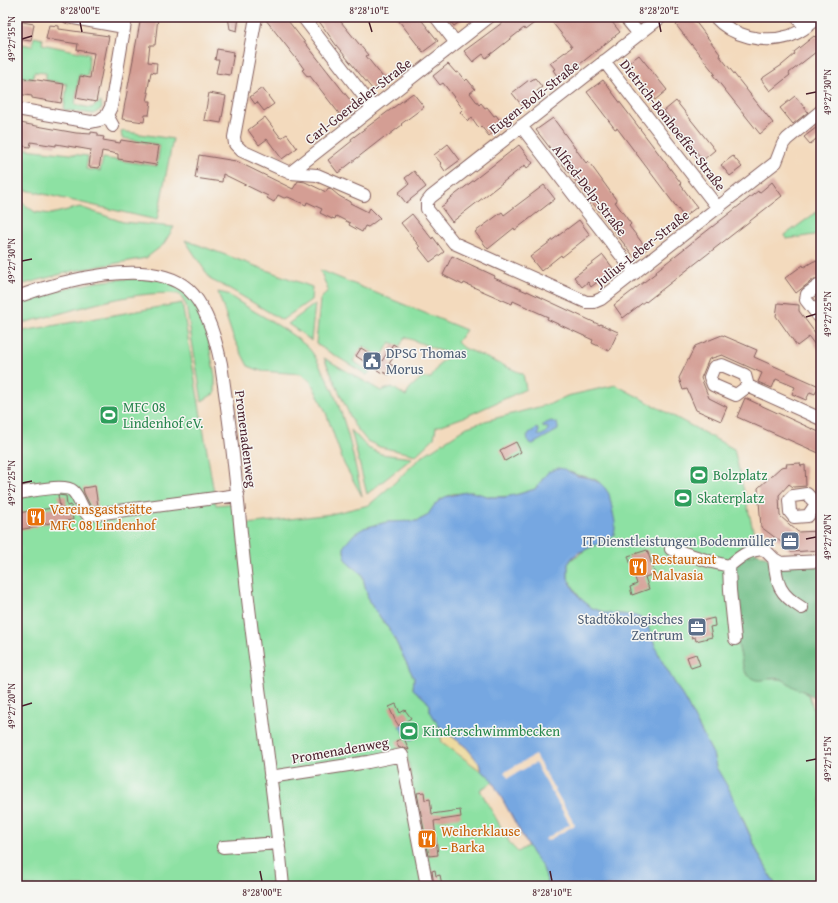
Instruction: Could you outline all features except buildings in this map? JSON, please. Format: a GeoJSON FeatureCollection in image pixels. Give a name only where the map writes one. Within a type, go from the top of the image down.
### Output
{"type":"FeatureCollection","features":[{"type":"Feature","properties":{"kind":"street"},"geometry":{"type":"LineString","coordinates":[[17,108],[90,122],[100,120],[107,115],[111,107],[125,22],[68,17]]}},
{"type":"Feature","properties":{"kind":"street"},"geometry":{"type":"LineString","coordinates":[[256,17],[234,138],[238,149],[290,173],[317,175],[364,195]]}},
{"type":"Feature","properties":{"kind":"street"},"geometry":{"type":"LineString","coordinates":[[303,17],[373,108]]}},
{"type":"Feature","properties":{"kind":"street"},"geometry":{"type":"LineString","coordinates":[[436,17],[456,43]]}},
{"type":"Feature","properties":{"kind":"street","name":"Carl-Goerdeler-Straße"},"geometry":{"type":"LineString","coordinates":[[290,173],[489,17]]}},
{"type":"Feature","properties":{"kind":"street"},"geometry":{"type":"LineString","coordinates":[[625,17],[639,34]]}},
{"type":"Feature","properties":{"kind":"street","name":"Eugen-Bolz-Straße"},"geometry":{"type":"LineString","coordinates":[[427,202],[431,197],[661,17]]}},
{"type":"Feature","properties":{"kind":"street"},"geometry":{"type":"LineString","coordinates":[[797,17],[805,27]]}},
{"type":"Feature","properties":{"kind":"street"},"geometry":{"type":"LineString","coordinates":[[717,18],[734,32],[752,38],[772,39],[790,36],[819,17]]}},
{"type":"Feature","properties":{"kind":"street","name":"Dietrich-Bonhoeffer-Straße"},"geometry":{"type":"LineString","coordinates":[[604,61],[718,208]]}},
{"type":"Feature","properties":{"kind":"street","name":"Julius-Leber-Straße"},"geometry":{"type":"LineString","coordinates":[[427,202],[427,210],[454,243],[586,302],[594,302],[602,299],[776,162],[783,144],[793,133],[821,111]]}},
{"type":"Feature","properties":{"kind":"street"},"geometry":{"type":"LineString","coordinates":[[107,115],[113,126]]}},
{"type":"Feature","properties":{"kind":"street","name":"Alfred-Delp-Straße"},"geometry":{"type":"LineString","coordinates":[[522,126],[635,272]]}},
{"type":"Feature","properties":{"kind":"street","name":"Promenadenweg"},"geometry":{"type":"LineString","coordinates":[[17,297],[66,282],[115,274],[140,273],[163,276],[177,282],[189,290],[198,300],[206,314],[221,364],[233,452],[245,573],[279,843],[283,886]]}},
{"type":"Feature","properties":{"kind":"street"},"geometry":{"type":"LineString","coordinates":[[821,286],[818,286],[807,294],[806,300],[821,319]]}},
{"type":"Feature","properties":{"kind":"street"},"geometry":{"type":"LineString","coordinates":[[748,386],[821,419]]}},
{"type":"Feature","properties":{"kind":"street"},"geometry":{"type":"LineString","coordinates":[[17,493],[69,488],[72,490],[81,508],[88,515],[238,495]]}},
{"type":"Feature","properties":{"kind":"street"},"geometry":{"type":"LineString","coordinates":[[671,549],[730,566]]}},
{"type":"Feature","properties":{"kind":"street"},"geometry":{"type":"LineString","coordinates":[[735,639],[730,590],[730,566],[742,555],[757,549],[764,549],[774,559],[781,563],[821,560]]}},
{"type":"Feature","properties":{"kind":"street"},"geometry":{"type":"LineString","coordinates":[[774,559],[776,578],[781,590],[789,600],[802,608]]}},
{"type":"Feature","properties":{"kind":"street","name":"Promenadenweg"},"geometry":{"type":"LineString","coordinates":[[270,778],[402,755],[427,886]]}},
{"type":"Feature","properties":{"kind":"street"},"geometry":{"type":"LineString","coordinates":[[224,847],[279,843]]}},
{"type":"Feature","properties":{"kind":"green space"},"geometry":{"type":"Polygon","coordinates":[[[34,37],[43,39],[42,44],[89,54],[88,76],[79,75],[75,105],[91,108],[101,102],[102,108],[94,114],[64,110],[67,84],[46,80],[46,73],[34,72],[33,79],[17,76],[17,43],[32,46],[34,37]]]}},
{"type":"Feature","properties":{"kind":"green space"},"geometry":{"type":"Polygon","coordinates":[[[121,131],[173,139],[157,220],[17,188],[17,148],[88,156],[86,169],[100,171],[103,158],[157,166],[160,145],[122,138],[121,131]]]}},
{"type":"Feature","properties":{"kind":"green space"},"geometry":{"type":"Polygon","coordinates":[[[17,199],[35,212],[51,214],[80,207],[123,222],[174,227],[163,245],[146,258],[73,271],[24,284],[17,278],[17,199]]]}},
{"type":"Feature","properties":{"kind":"green space"},"geometry":{"type":"Polygon","coordinates":[[[821,209],[821,234],[786,239],[785,235],[821,209]]]}},
{"type":"Feature","properties":{"kind":"green space"},"geometry":{"type":"Polygon","coordinates":[[[185,240],[312,287],[311,300],[282,320],[230,289],[211,280],[185,240]]]}},
{"type":"Feature","properties":{"kind":"green space"},"geometry":{"type":"Polygon","coordinates":[[[320,270],[466,330],[457,342],[462,347],[523,374],[526,389],[467,416],[436,427],[434,438],[416,455],[380,447],[367,441],[354,425],[324,358],[381,391],[392,387],[406,396],[410,388],[421,378],[431,378],[440,363],[451,355],[405,337],[400,346],[390,342],[381,358],[363,346],[353,361],[370,372],[367,375],[316,344],[320,300],[328,290],[320,270]]]}},
{"type":"Feature","properties":{"kind":"green space"},"geometry":{"type":"Polygon","coordinates":[[[123,279],[154,279],[174,283],[195,302],[207,334],[215,376],[215,393],[202,401],[186,305],[179,294],[159,293],[139,295],[98,303],[17,324],[17,304],[49,292],[96,282],[123,279]]]}},
{"type":"Feature","properties":{"kind":"green space"},"geometry":{"type":"Polygon","coordinates":[[[218,292],[227,294],[286,331],[307,346],[313,354],[328,381],[341,413],[351,446],[362,496],[344,464],[325,410],[311,382],[302,374],[261,371],[248,366],[233,337],[218,292]]]}},
{"type":"Feature","properties":{"kind":"green space"},"geometry":{"type":"Polygon","coordinates":[[[182,303],[216,505],[236,503],[239,525],[331,514],[369,505],[421,457],[467,427],[550,404],[567,396],[616,385],[734,449],[757,547],[734,626],[744,670],[747,675],[770,679],[782,679],[809,695],[821,743],[821,886],[776,886],[758,853],[740,812],[716,767],[713,754],[686,702],[659,656],[647,624],[643,619],[623,614],[606,613],[592,608],[580,598],[568,578],[568,564],[572,559],[587,549],[609,539],[614,534],[614,520],[609,497],[601,484],[593,478],[569,471],[545,476],[535,489],[512,496],[491,497],[472,492],[452,494],[439,500],[427,516],[417,521],[387,522],[364,528],[344,551],[346,560],[362,574],[369,602],[391,632],[414,678],[413,689],[430,705],[430,711],[439,726],[442,742],[490,777],[493,782],[480,790],[511,845],[518,852],[529,845],[543,868],[549,886],[430,886],[406,750],[400,751],[424,886],[17,886],[17,332],[182,303]]]}},
{"type":"Feature","properties":{"kind":"green space"},"geometry":{"type":"Polygon","coordinates":[[[315,304],[311,341],[288,324],[315,304]]]}},
{"type":"Feature","properties":{"kind":"green space"},"geometry":{"type":"Polygon","coordinates":[[[351,430],[368,448],[381,454],[412,458],[367,494],[351,430]]]}},
{"type":"Feature","properties":{"kind":"green space"},"geometry":{"type":"Polygon","coordinates":[[[757,553],[772,559],[821,561],[821,702],[815,703],[815,699],[812,696],[781,679],[775,678],[757,680],[749,676],[744,670],[734,626],[734,562],[757,553]]]}},
{"type":"Feature","properties":{"kind":"sand"},"geometry":{"type":"Polygon","coordinates":[[[439,726],[467,748],[479,763],[481,771],[442,742],[439,726]]]}},
{"type":"Feature","properties":{"kind":"water"},"geometry":{"type":"Polygon","coordinates":[[[551,421],[557,423],[558,430],[533,444],[529,443],[527,437],[529,433],[537,428],[539,431],[538,435],[542,435],[548,429],[547,427],[544,428],[542,425],[551,421]]]}},
{"type":"Feature","properties":{"kind":"water"},"geometry":{"type":"Polygon","coordinates":[[[558,468],[564,469],[578,476],[590,478],[600,483],[609,494],[615,522],[614,535],[609,539],[578,553],[572,558],[568,564],[568,578],[580,598],[592,608],[606,613],[639,617],[647,624],[659,656],[686,702],[713,754],[716,767],[729,789],[758,853],[776,886],[549,886],[543,868],[532,853],[490,777],[481,771],[479,763],[467,748],[439,726],[430,711],[430,705],[413,689],[414,678],[391,632],[369,602],[362,574],[346,560],[344,546],[354,534],[364,528],[387,522],[417,521],[427,516],[435,504],[445,497],[466,492],[491,497],[505,497],[519,494],[535,489],[548,472],[558,468]]]}},
{"type":"Feature","properties":{"kind":"water","name":"Kinderschwimmbecken"},"geometry":{"type":"Polygon","coordinates":[[[408,720],[418,735],[410,741],[399,726],[408,720]]]}},
{"type":"Feature","properties":{"kind":"pier"},"geometry":{"type":"Polygon","coordinates":[[[535,755],[575,825],[547,841],[545,839],[570,824],[535,763],[508,778],[504,772],[535,755]]]}},
{"type":"Feature","properties":{"kind":"place","name":"DPSG Thomas Morus"},"geometry":{"type":"Point","coordinates":[372,361]}},
{"type":"Feature","properties":{"kind":"place","name":"MFC 08 Lindenhof eV."},"geometry":{"type":"Point","coordinates":[109,415]}},
{"type":"Feature","properties":{"kind":"place","name":"Bolzplatz"},"geometry":{"type":"Point","coordinates":[699,475]}},
{"type":"Feature","properties":{"kind":"place","name":"Skaterplatz"},"geometry":{"type":"Point","coordinates":[683,498]}},
{"type":"Feature","properties":{"kind":"place","name":"Vereinsgaststätte MFC 08 Lindenhof"},"geometry":{"type":"Point","coordinates":[36,517]}},
{"type":"Feature","properties":{"kind":"place","name":"IT Dienstleistungen Bodenmüller"},"geometry":{"type":"Point","coordinates":[790,541]}},
{"type":"Feature","properties":{"kind":"place","name":"Restaurant Malvasia"},"geometry":{"type":"Point","coordinates":[638,567]}},
{"type":"Feature","properties":{"kind":"place","name":"Stadtökologisches Zentrum"},"geometry":{"type":"Point","coordinates":[697,627]}},
{"type":"Feature","properties":{"kind":"place","name":"Kinderschwimmbecken"},"geometry":{"type":"Point","coordinates":[409,731]}},
{"type":"Feature","properties":{"kind":"place","name":"Weiherklause – Barka"},"geometry":{"type":"Point","coordinates":[427,839]}}]}
